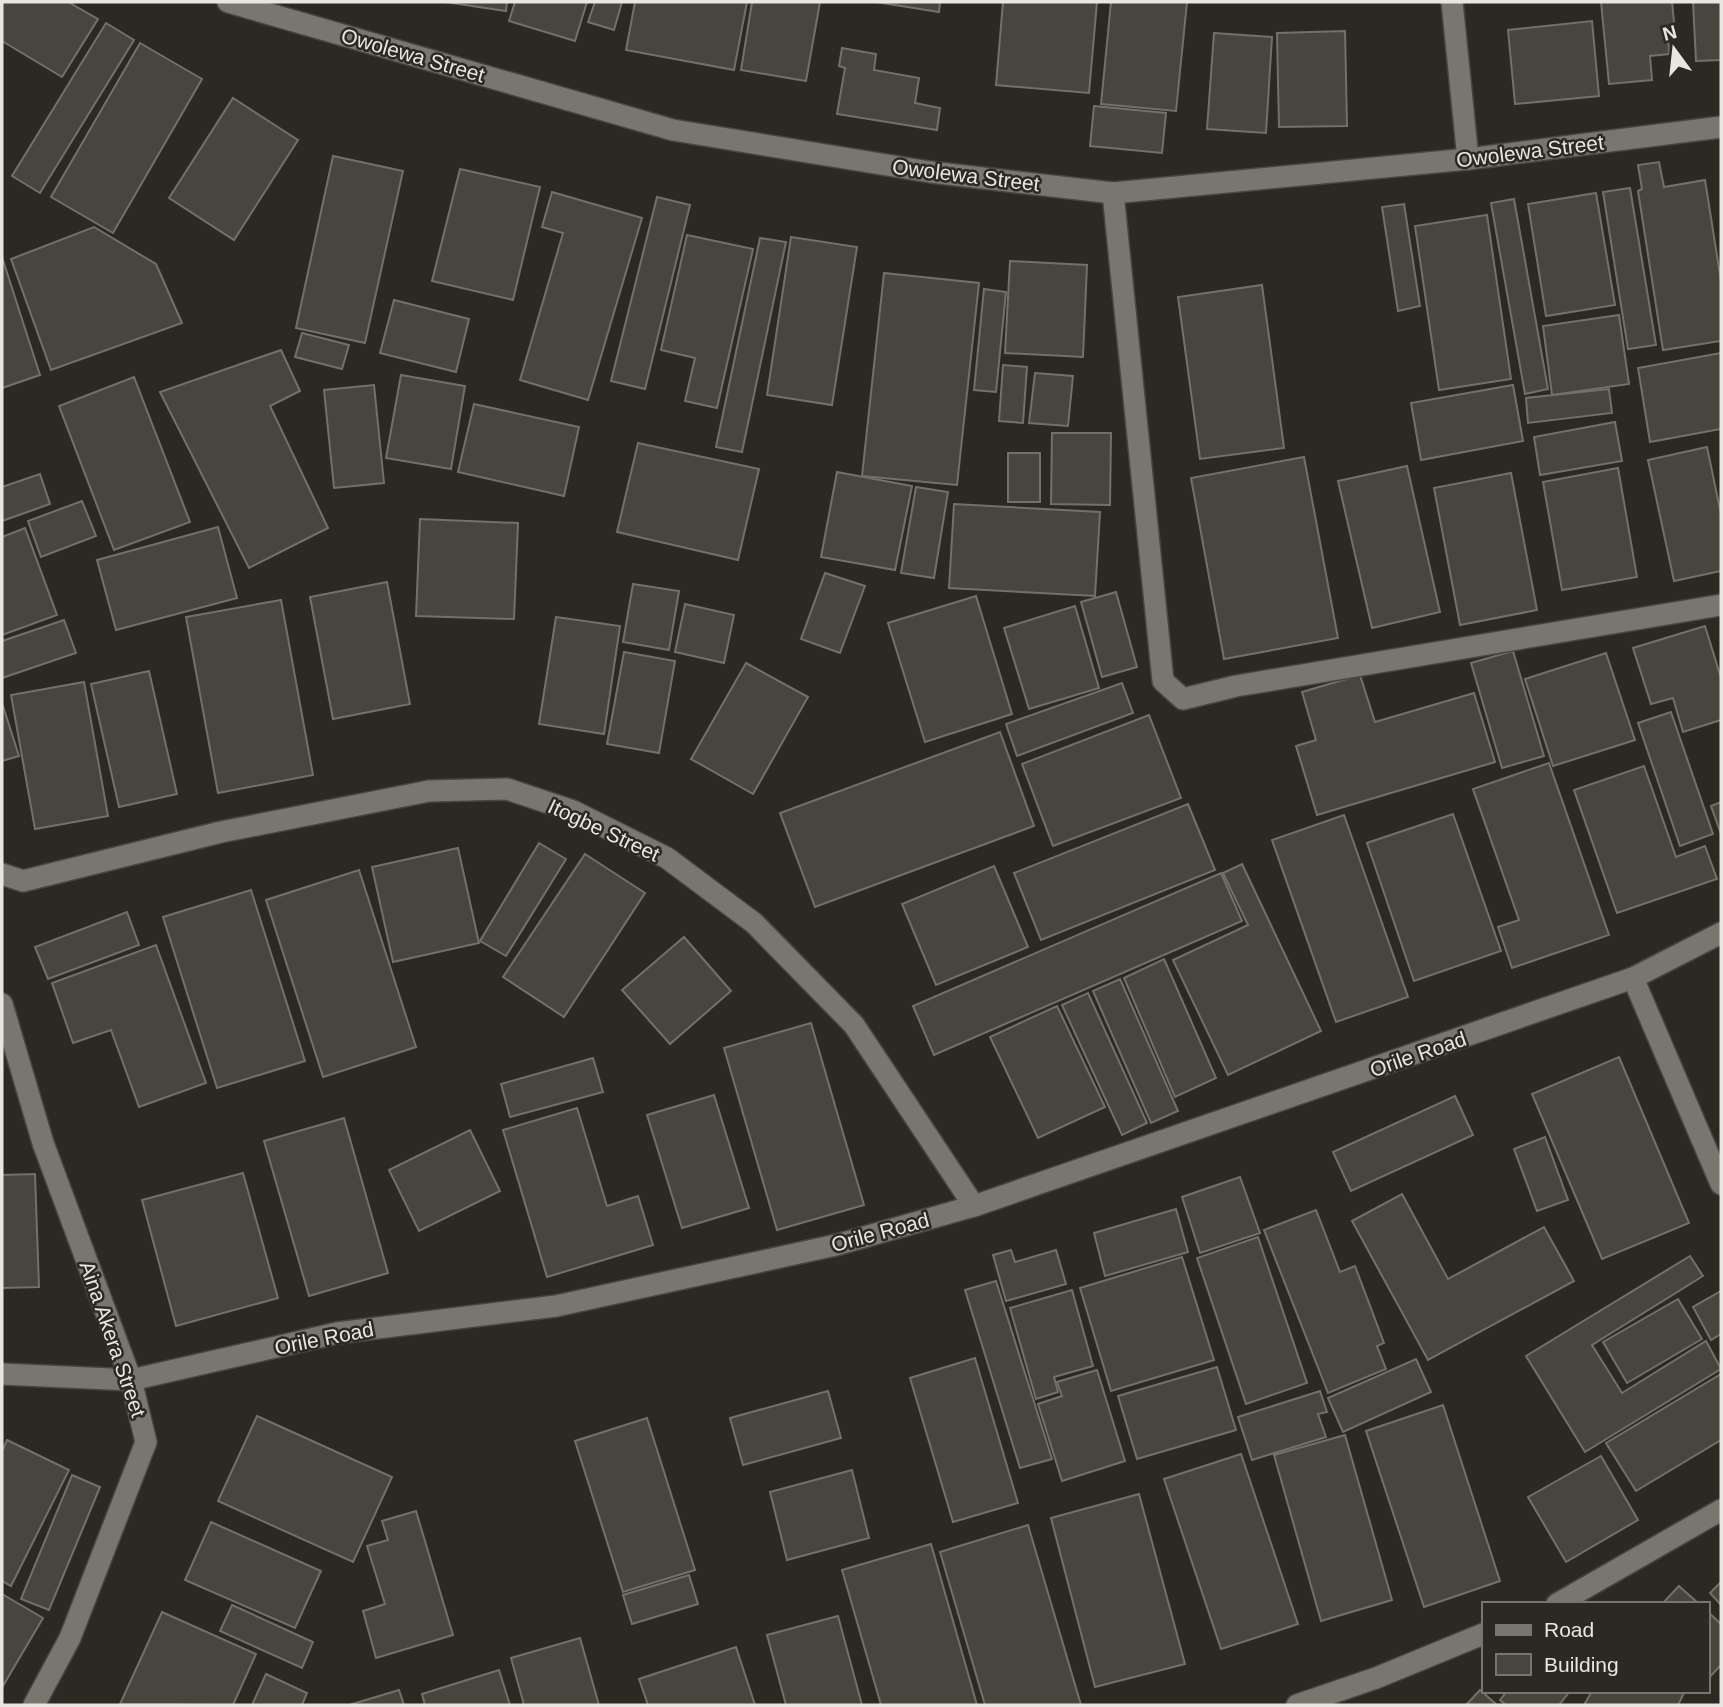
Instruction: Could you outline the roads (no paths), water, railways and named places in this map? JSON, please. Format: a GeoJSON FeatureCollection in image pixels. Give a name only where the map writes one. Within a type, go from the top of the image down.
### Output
{"type":"FeatureCollection","features":[{"type":"Feature","properties":{"kind":"street","name":"Owolewa Street"},"geometry":{"type":"LineString","coordinates":[[228,2],[673,130],[930,172],[1113,193],[1468,159],[1721,127]]}},
{"type":"Feature","properties":{"kind":"street"},"geometry":{"type":"LineString","coordinates":[[1452,2],[1468,159]]}},
{"type":"Feature","properties":{"kind":"street"},"geometry":{"type":"LineString","coordinates":[[1113,193],[1163,681],[1183,699],[1236,686],[1721,605]]}},
{"type":"Feature","properties":{"kind":"street","name":"Itogbe Street"},"geometry":{"type":"LineString","coordinates":[[2,874],[23,881],[221,832],[429,791],[507,789],[573,811],[667,859],[754,923],[854,1025],[974,1206]]}},
{"type":"Feature","properties":{"kind":"street","name":"Orile Road"},"geometry":{"type":"LineString","coordinates":[[2,1374],[131,1380],[337,1333],[556,1306],[836,1245],[974,1206],[1633,978],[1721,933]]}},
{"type":"Feature","properties":{"kind":"street"},"geometry":{"type":"LineString","coordinates":[[1633,978],[1721,1184]]}},
{"type":"Feature","properties":{"kind":"street","name":"Aina Akera Street"},"geometry":{"type":"LineString","coordinates":[[2,1004],[43,1143],[131,1380],[146,1442],[70,1638],[34,1705]]}},
{"type":"Feature","properties":{"kind":"street"},"geometry":{"type":"LineString","coordinates":[[1560,1602],[1721,1510]]}},
{"type":"Feature","properties":{"kind":"street"},"geometry":{"type":"LineString","coordinates":[[1297,1705],[1376,1678],[1482,1634]]}}]}
